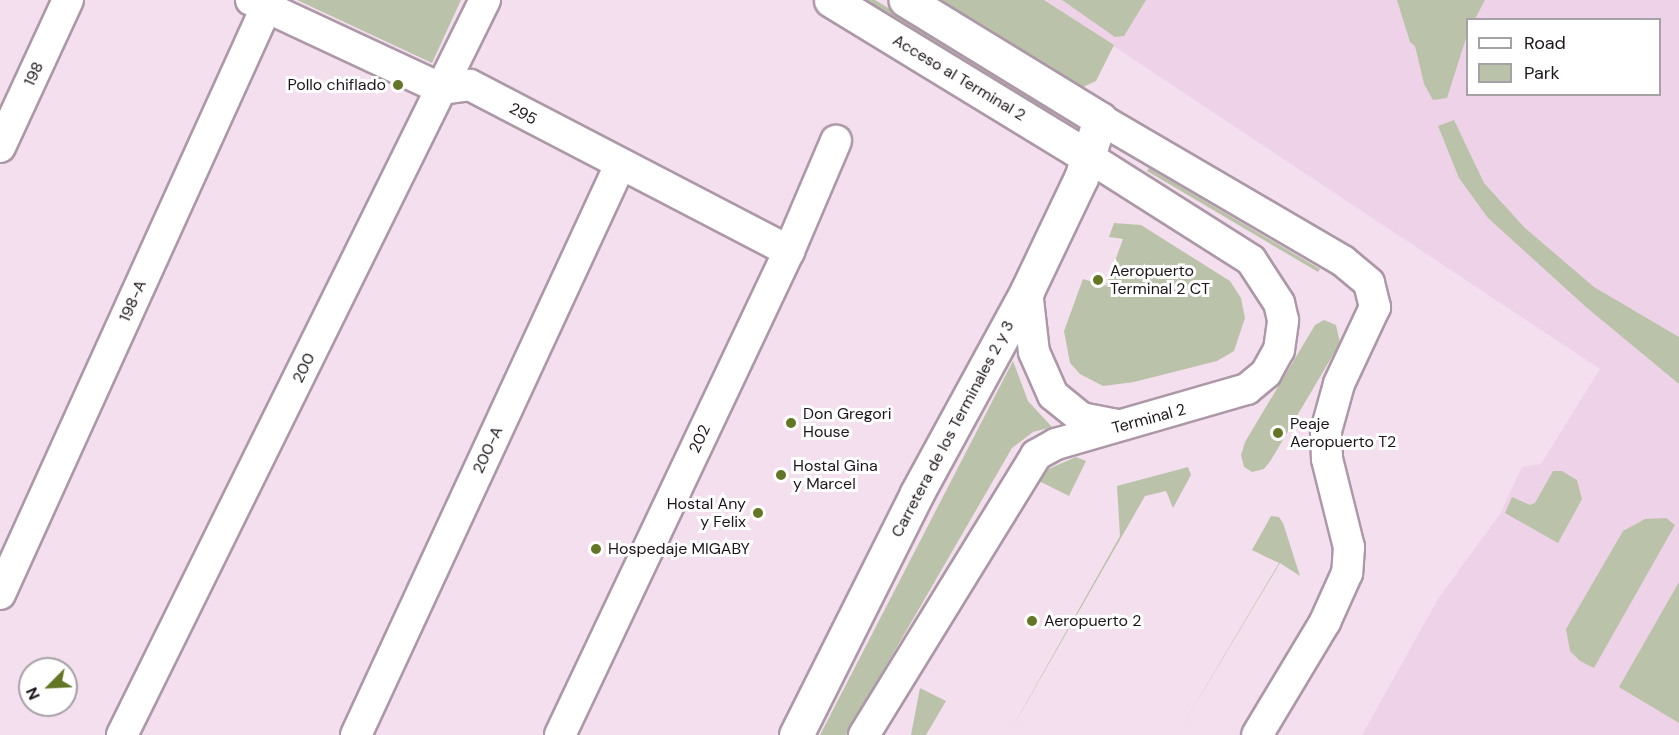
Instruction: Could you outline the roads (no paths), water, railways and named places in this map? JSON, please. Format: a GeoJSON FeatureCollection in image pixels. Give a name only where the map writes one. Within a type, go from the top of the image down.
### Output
{"type":"FeatureCollection","features":[{"type":"Feature","properties":{"kind":"main road","name":"Acceso al Terminal 2"},"geometry":{"type":"LineString","coordinates":[[831,0],[1087,156]]}},
{"type":"Feature","properties":{"kind":"main road"},"geometry":{"type":"LineString","coordinates":[[906,0],[1100,119]]}},
{"type":"Feature","properties":{"kind":"main road","name":"Carretera de los Terminales 2 y 3"},"geometry":{"type":"LineString","coordinates":[[796,735],[917,493],[1027,291],[1081,178],[1100,119]]}},
{"type":"Feature","properties":{"kind":"street","name":"198"},"geometry":{"type":"LineString","coordinates":[[0,147],[68,0]]}},
{"type":"Feature","properties":{"kind":"street","name":"200"},"geometry":{"type":"LineString","coordinates":[[122,735],[484,0]]}},
{"type":"Feature","properties":{"kind":"street"},"geometry":{"type":"LineString","coordinates":[[258,4],[442,89]]}},
{"type":"Feature","properties":{"kind":"street","name":"198-A"},"geometry":{"type":"LineString","coordinates":[[0,594],[258,4]]}},
{"type":"Feature","properties":{"kind":"street","name":"295"},"geometry":{"type":"LineString","coordinates":[[442,89],[471,85],[620,165],[789,251]]}},
{"type":"Feature","properties":{"kind":"street"},"geometry":{"type":"LineString","coordinates":[[1100,119],[1343,261],[1369,284],[1373,299],[1372,316],[1339,384],[1326,431],[1327,459],[1349,546],[1347,573],[1325,622],[1257,735]]}},
{"type":"Feature","properties":{"kind":"street","name":"202"},"geometry":{"type":"LineString","coordinates":[[560,735],[789,251],[836,141]]}},
{"type":"Feature","properties":{"kind":"street","name":"Terminal 2"},"geometry":{"type":"LineString","coordinates":[[864,735],[1036,455],[1056,444],[1224,397],[1256,383],[1280,350],[1283,320],[1275,293],[1251,260],[1087,156]]}},
{"type":"Feature","properties":{"kind":"street","name":"200-A"},"geometry":{"type":"LineString","coordinates":[[356,735],[620,165]]}},
{"type":"Feature","properties":{"kind":"street"},"geometry":{"type":"LineString","coordinates":[[1027,291],[1034,352],[1053,395],[1081,418],[1104,425],[1126,426]]}},
{"type":"Feature","properties":{"kind":"place","name":"Pollo chiflado"},"geometry":{"type":"Point","coordinates":[398,85]}},
{"type":"Feature","properties":{"kind":"place","name":"Aeropuerto Terminal 2 CT"},"geometry":{"type":"Point","coordinates":[1098,280]}},
{"type":"Feature","properties":{"kind":"place","name":"Don Gregori House"},"geometry":{"type":"Point","coordinates":[791,423]}},
{"type":"Feature","properties":{"kind":"place","name":"Peaje Aeropuerto T2"},"geometry":{"type":"Point","coordinates":[1278,433]}},
{"type":"Feature","properties":{"kind":"place","name":"Hostal Gina y Marcel"},"geometry":{"type":"Point","coordinates":[781,475]}},
{"type":"Feature","properties":{"kind":"place","name":"Hostal Any y Felix"},"geometry":{"type":"Point","coordinates":[758,513]}},
{"type":"Feature","properties":{"kind":"place","name":"Hospedaje MIGABY"},"geometry":{"type":"Point","coordinates":[596,549]}},
{"type":"Feature","properties":{"kind":"place","name":"Aeropuerto 2"},"geometry":{"type":"Point","coordinates":[1032,621]}}]}
